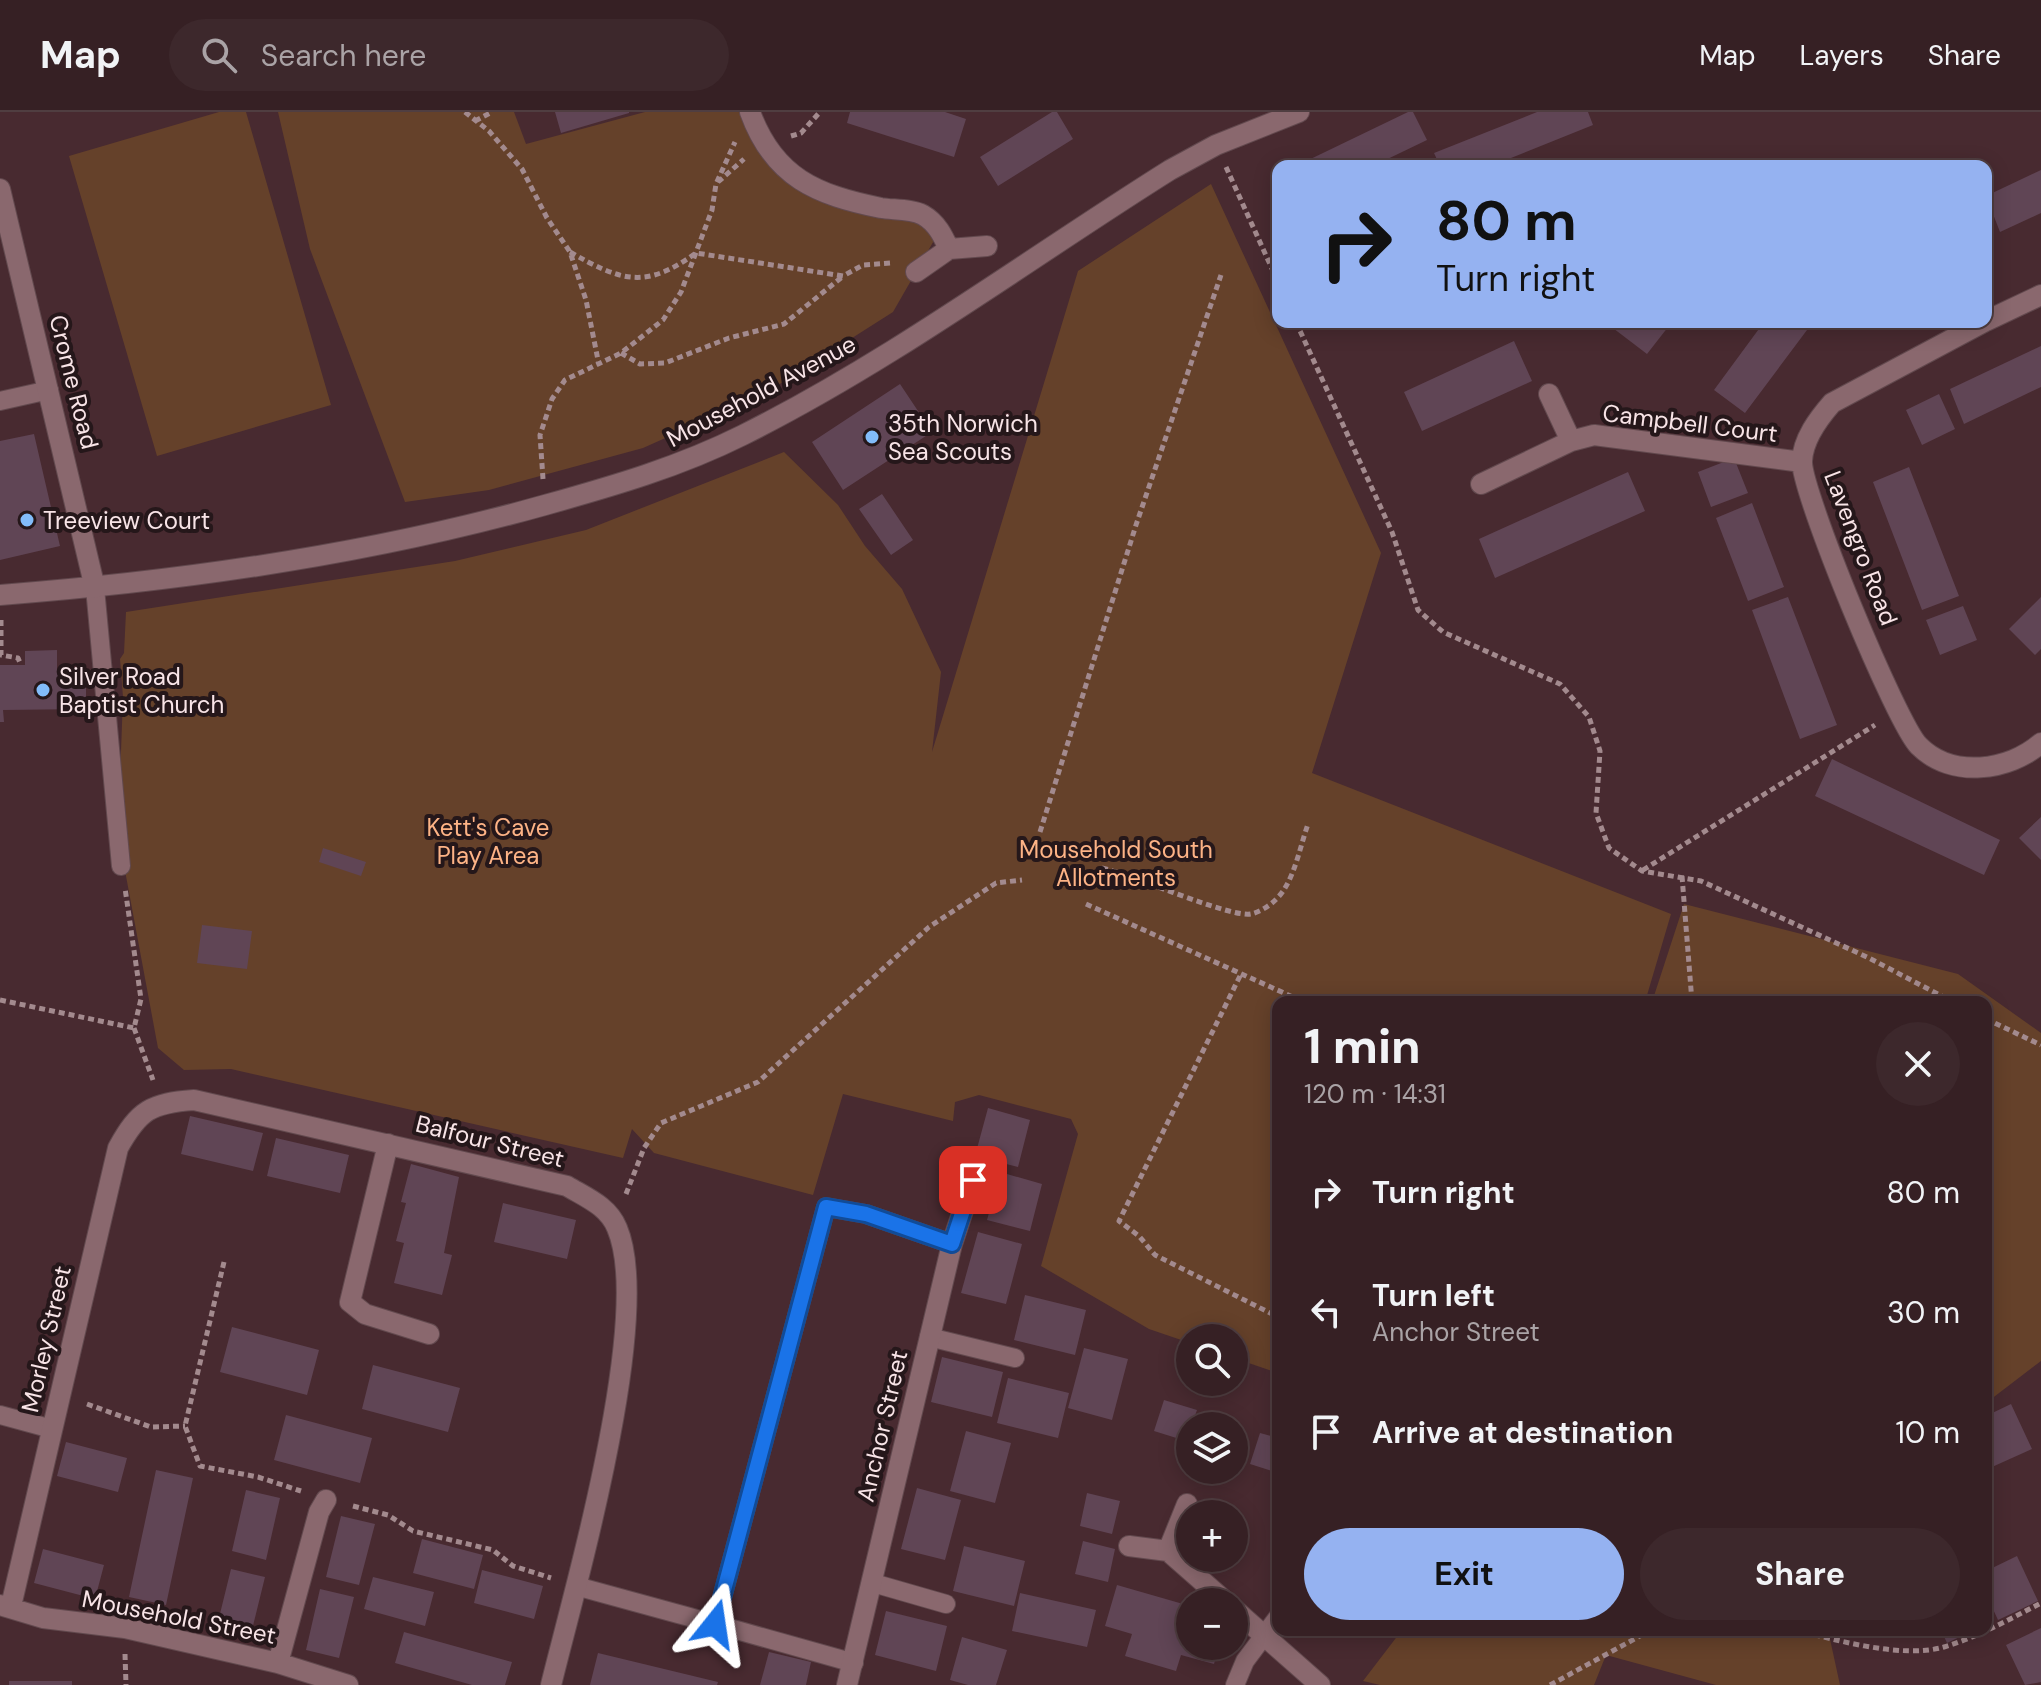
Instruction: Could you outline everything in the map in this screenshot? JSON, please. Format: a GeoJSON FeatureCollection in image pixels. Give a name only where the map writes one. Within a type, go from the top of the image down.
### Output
{"type":"FeatureCollection","features":[{"type":"Feature","properties":{"kind":"street"},"geometry":{"type":"LineString","coordinates":[[750,112],[764,142],[804,185],[837,199],[922,214],[940,230],[949,249]]}},
{"type":"Feature","properties":{"kind":"street","name":"Mousehold Avenue"},"geometry":{"type":"LineString","coordinates":[[1,595],[95,588],[234,571],[374,547],[465,528],[661,472],[742,435],[851,376],[979,296],[1095,217],[1216,145],[1299,112]]}},
{"type":"Feature","properties":{"kind":"street","name":"Crome Road"},"geometry":{"type":"LineString","coordinates":[[0,189],[95,588]]}},
{"type":"Feature","properties":{"kind":"street"},"geometry":{"type":"LineString","coordinates":[[916,272],[949,249],[987,246]]}},
{"type":"Feature","properties":{"kind":"street","name":"Lavengro Road"},"geometry":{"type":"LineString","coordinates":[[1992,319],[2041,295]]}},
{"type":"Feature","properties":{"kind":"street","name":"Lavengro Road"},"geometry":{"type":"LineString","coordinates":[[1974,328],[1832,403],[1818,419],[1806,442],[1802,462],[1812,503],[1898,711],[1919,746],[1938,760],[1958,766],[2009,764],[2041,743]]}},
{"type":"Feature","properties":{"kind":"street","name":"Campbell Court"},"geometry":{"type":"LineString","coordinates":[[1549,394],[1571,441]]}},
{"type":"Feature","properties":{"kind":"street","name":"Campbell Court"},"geometry":{"type":"LineString","coordinates":[[1481,484],[1571,441],[1594,435],[1802,462]]}},
{"type":"Feature","properties":{"kind":"street","name":"Balfour Street"},"geometry":{"type":"LineString","coordinates":[[162,1102],[194,1100],[225,1105],[567,1186],[607,1209]]}},
{"type":"Feature","properties":{"kind":"street","name":"Morley Street"},"geometry":{"type":"LineString","coordinates":[[6,1605],[52,1429],[118,1148],[135,1118],[162,1102]]}},
{"type":"Feature","properties":{"kind":"street"},"geometry":{"type":"LineString","coordinates":[[388,1144],[350,1302],[365,1314],[429,1334]]}},
{"type":"Feature","properties":{"kind":"street","name":"Anchor Street"},"geometry":{"type":"LineString","coordinates":[[847,1685],[952,1244],[973,1180]]}},
{"type":"Feature","properties":{"kind":"street"},"geometry":{"type":"LineString","coordinates":[[551,1685],[612,1423],[625,1337],[626,1276],[618,1230],[607,1209]]}},
{"type":"Feature","properties":{"kind":"street"},"geometry":{"type":"LineString","coordinates":[[278,1663],[319,1512],[326,1500]]}},
{"type":"Feature","properties":{"kind":"street"},"geometry":{"type":"LineString","coordinates":[[1168,1551],[1176,1531]]}},
{"type":"Feature","properties":{"kind":"street"},"geometry":{"type":"LineString","coordinates":[[1129,1546],[1168,1551],[1210,1588]]}},
{"type":"Feature","properties":{"kind":"street","name":"Mousehold Street"},"geometry":{"type":"LineString","coordinates":[[6,1605],[43,1618],[125,1628],[278,1663],[348,1685]]}},
{"type":"Feature","properties":{"kind":"street"},"geometry":{"type":"LineString","coordinates":[[1248,1621],[1320,1685]]}},
{"type":"Feature","properties":{"kind":"lane"},"geometry":{"type":"LineString","coordinates":[[0,401],[49,390]]}},
{"type":"Feature","properties":{"kind":"lane"},"geometry":{"type":"LineString","coordinates":[[95,588],[121,866]]}},
{"type":"Feature","properties":{"kind":"lane"},"geometry":{"type":"LineString","coordinates":[[715,1624],[826,1207],[866,1214],[952,1244]]}},
{"type":"Feature","properties":{"kind":"lane"},"geometry":{"type":"LineString","coordinates":[[929,1337],[1015,1358]]}},
{"type":"Feature","properties":{"kind":"lane"},"geometry":{"type":"LineString","coordinates":[[0,1415],[52,1429]]}},
{"type":"Feature","properties":{"kind":"lane"},"geometry":{"type":"LineString","coordinates":[[873,1583],[946,1604]]}},
{"type":"Feature","properties":{"kind":"lane"},"geometry":{"type":"LineString","coordinates":[[576,1586],[854,1663]]}},
{"type":"Feature","properties":{"kind":"lane"},"geometry":{"type":"LineString","coordinates":[[1235,1685],[1263,1634],[1272,1624]]}},
{"type":"Feature","properties":{"kind":"path"},"geometry":{"type":"LineString","coordinates":[[465,112],[489,131],[522,169],[547,218],[570,252],[586,300],[599,365]]}},
{"type":"Feature","properties":{"kind":"path"},"geometry":{"type":"LineString","coordinates":[[474,122],[492,112]]}},
{"type":"Feature","properties":{"kind":"path"},"geometry":{"type":"LineString","coordinates":[[716,184],[764,142],[801,133],[820,112]]}},
{"type":"Feature","properties":{"kind":"path"},"geometry":{"type":"LineString","coordinates":[[542,472],[540,435],[552,399],[565,380],[621,353],[663,320],[681,292],[712,210],[716,184],[737,136]]}},
{"type":"Feature","properties":{"kind":"path"},"geometry":{"type":"LineString","coordinates":[[1216,145],[1272,269]]}},
{"type":"Feature","properties":{"kind":"path"},"geometry":{"type":"LineString","coordinates":[[570,252],[628,279],[670,272],[696,253],[843,276]]}},
{"type":"Feature","properties":{"kind":"path"},"geometry":{"type":"LineString","coordinates":[[621,353],[640,364],[665,363],[729,338],[784,324],[843,276],[863,265],[893,263],[916,272]]}},
{"type":"Feature","properties":{"kind":"path"},"geometry":{"type":"LineString","coordinates":[[1040,832],[1136,525],[1221,275]]}},
{"type":"Feature","properties":{"kind":"path"},"geometry":{"type":"LineString","coordinates":[[1299,328],[1392,532],[1418,610],[1443,632],[1560,684],[1589,717],[1600,751],[1596,813],[1609,848],[1642,871],[1682,876],[1869,958],[1942,996]]}},
{"type":"Feature","properties":{"kind":"path"},"geometry":{"type":"LineString","coordinates":[[1,595],[1,655],[18,658],[21,665]]}},
{"type":"Feature","properties":{"kind":"path"},"geometry":{"type":"LineString","coordinates":[[1642,871],[1898,711]]}},
{"type":"Feature","properties":{"kind":"path"},"geometry":{"type":"LineString","coordinates":[[1102,868],[1135,876],[1221,910],[1250,915],[1270,905],[1286,888],[1308,824]]}},
{"type":"Feature","properties":{"kind":"path"},"geometry":{"type":"LineString","coordinates":[[121,866],[141,999],[134,1028],[162,1102]]}},
{"type":"Feature","properties":{"kind":"path"},"geometry":{"type":"LineString","coordinates":[[1682,876],[1692,996]]}},
{"type":"Feature","properties":{"kind":"path"},"geometry":{"type":"LineString","coordinates":[[607,1209],[626,1194],[644,1148],[661,1123],[758,1082],[929,927],[996,883],[1022,880]]}},
{"type":"Feature","properties":{"kind":"path"},"geometry":{"type":"LineString","coordinates":[[1086,904],[1289,996]]}},
{"type":"Feature","properties":{"kind":"path"},"geometry":{"type":"LineString","coordinates":[[1240,976],[1119,1221],[1139,1236],[1155,1255],[1272,1314]]}},
{"type":"Feature","properties":{"kind":"path"},"geometry":{"type":"LineString","coordinates":[[0,1000],[134,1028]]}},
{"type":"Feature","properties":{"kind":"path"},"geometry":{"type":"LineString","coordinates":[[1992,1022],[2041,1045]]}},
{"type":"Feature","properties":{"kind":"path"},"geometry":{"type":"LineString","coordinates":[[224,1262],[185,1426],[200,1466],[258,1477],[326,1500],[388,1515],[413,1531],[493,1550],[513,1566],[576,1586]]}},
{"type":"Feature","properties":{"kind":"path"},"geometry":{"type":"LineString","coordinates":[[60,1394],[151,1427],[185,1426]]}},
{"type":"Feature","properties":{"kind":"path"},"geometry":{"type":"LineString","coordinates":[[1992,1628],[2041,1603]]}},
{"type":"Feature","properties":{"kind":"path"},"geometry":{"type":"LineString","coordinates":[[1550,1685],[1640,1636]]}},
{"type":"Feature","properties":{"kind":"path"},"geometry":{"type":"LineString","coordinates":[[1821,1636],[1860,1645],[1941,1648],[1973,1636]]}},
{"type":"Feature","properties":{"kind":"green space"},"geometry":{"type":"Polygon","coordinates":[[[219,112],[246,112],[331,405],[157,456],[69,156],[219,112]]]}},
{"type":"Feature","properties":{"kind":"green space"},"geometry":{"type":"Polygon","coordinates":[[[278,112],[514,112],[526,144],[645,112],[751,112],[804,185],[940,230],[893,312],[764,394],[643,448],[489,490],[405,502],[310,249],[278,112]]]}},
{"type":"Feature","properties":{"kind":"green space"},"geometry":{"type":"Polygon","coordinates":[[[1211,184],[1272,316],[1272,328],[1277,328],[1381,553],[1312,773],[1671,914],[1647,996],[1272,996],[1272,1371],[1248,1363],[1248,1324],[1176,1324],[1176,1338],[1149,1329],[1041,1266],[1078,1134],[1071,1119],[979,1095],[955,1102],[953,1121],[843,1094],[813,1195],[654,1153],[632,1129],[623,1158],[231,1069],[184,1070],[158,1048],[118,833],[123,697],[120,659],[124,653],[126,612],[455,561],[586,530],[784,452],[838,505],[865,546],[902,589],[941,672],[932,752],[1078,271],[1211,184]]]}},
{"type":"Feature","properties":{"kind":"green space"},"geometry":{"type":"Polygon","coordinates":[[[1684,904],[1958,974],[1989,996],[1654,996],[1684,904]]]}},
{"type":"Feature","properties":{"kind":"green space"},"geometry":{"type":"Polygon","coordinates":[[[1992,998],[2041,1033],[2041,1361],[1992,1398],[1992,998]]]}},
{"type":"Feature","properties":{"kind":"green space"},"geometry":{"type":"Polygon","coordinates":[[[1397,1636],[1829,1636],[1840,1685],[1716,1685],[1606,1655],[1594,1685],[1380,1685],[1363,1681],[1397,1636]]]}},
{"type":"Feature","properties":{"kind":"building"},"geometry":{"type":"Polygon","coordinates":[[[555,112],[629,112],[629,113],[561,133],[555,112]]]}},
{"type":"Feature","properties":{"kind":"building"},"geometry":{"type":"Polygon","coordinates":[[[850,112],[945,112],[966,119],[954,157],[847,123],[850,112]]]}},
{"type":"Feature","properties":{"kind":"building"},"geometry":{"type":"Polygon","coordinates":[[[1052,112],[1057,112],[1073,139],[998,186],[980,157],[1052,112]]]}},
{"type":"Feature","properties":{"kind":"building"},"geometry":{"type":"Polygon","coordinates":[[[1408,112],[1413,112],[1427,140],[1385,160],[1308,160],[1408,112]]]}},
{"type":"Feature","properties":{"kind":"building"},"geometry":{"type":"Polygon","coordinates":[[[1537,112],[1588,112],[1593,125],[1506,160],[1437,160],[1434,153],[1537,112]]]}},
{"type":"Feature","properties":{"kind":"building"},"geometry":{"type":"Polygon","coordinates":[[[2041,170],[2041,213],[2000,232],[1992,211],[1992,193],[2041,170]]]}},
{"type":"Feature","properties":{"kind":"building"},"geometry":{"type":"Polygon","coordinates":[[[1613,328],[1667,328],[1647,354],[1613,328]]]}},
{"type":"Feature","properties":{"kind":"building"},"geometry":{"type":"Polygon","coordinates":[[[1760,328],[1809,328],[1745,413],[1714,390],[1760,328]]]}},
{"type":"Feature","properties":{"kind":"building"},"geometry":{"type":"Polygon","coordinates":[[[1514,341],[1532,381],[1422,431],[1404,392],[1514,341]]]}},
{"type":"Feature","properties":{"kind":"building"},"geometry":{"type":"Polygon","coordinates":[[[2041,346],[2041,387],[1964,424],[1950,389],[2041,346]]]}},
{"type":"Feature","properties":{"kind":"building","name":"35th Norwich Sea Scouts"},"geometry":{"type":"Polygon","coordinates":[[[900,384],[932,432],[843,490],[812,442],[900,384]]]}},
{"type":"Feature","properties":{"kind":"building"},"geometry":{"type":"Polygon","coordinates":[[[1939,394],[1955,429],[1922,445],[1906,410],[1939,394]]]}},
{"type":"Feature","properties":{"kind":"building","name":"Treeview Court"},"geometry":{"type":"Polygon","coordinates":[[[34,434],[60,546],[0,560],[0,441],[34,434]]]}},
{"type":"Feature","properties":{"kind":"building"},"geometry":{"type":"Polygon","coordinates":[[[1734,458],[1748,493],[1711,507],[1698,472],[1734,458]]]}},
{"type":"Feature","properties":{"kind":"building"},"geometry":{"type":"Polygon","coordinates":[[[1909,467],[1959,596],[1922,610],[1873,482],[1909,467]]]}},
{"type":"Feature","properties":{"kind":"building"},"geometry":{"type":"Polygon","coordinates":[[[1628,472],[1645,511],[1495,578],[1479,539],[1628,472]]]}},
{"type":"Feature","properties":{"kind":"building"},"geometry":{"type":"Polygon","coordinates":[[[882,494],[913,540],[891,555],[859,509],[882,494]]]}},
{"type":"Feature","properties":{"kind":"building"},"geometry":{"type":"Polygon","coordinates":[[[1752,503],[1784,587],[1748,601],[1716,518],[1752,503]]]}},
{"type":"Feature","properties":{"kind":"building"},"geometry":{"type":"Polygon","coordinates":[[[1788,597],[1837,725],[1800,739],[1752,610],[1788,597]]]}},
{"type":"Feature","properties":{"kind":"building"},"geometry":{"type":"Polygon","coordinates":[[[2041,597],[2041,649],[2035,655],[2009,629],[2041,597]]]}},
{"type":"Feature","properties":{"kind":"building"},"geometry":{"type":"Polygon","coordinates":[[[1963,606],[1977,640],[1940,655],[1926,620],[1963,606]]]}},
{"type":"Feature","properties":{"kind":"building","name":"Silver Road Baptist Church"},"geometry":{"type":"Polygon","coordinates":[[[57,650],[57,671],[86,670],[86,709],[3,710],[4,722],[0,722],[0,665],[25,665],[25,651],[57,650]]]}},
{"type":"Feature","properties":{"kind":"building"},"geometry":{"type":"Polygon","coordinates":[[[1832,759],[2000,840],[1984,875],[1815,796],[1832,759]]]}},
{"type":"Feature","properties":{"kind":"building"},"geometry":{"type":"Polygon","coordinates":[[[2041,817],[2041,860],[2019,838],[2041,817]]]}},
{"type":"Feature","properties":{"kind":"building"},"geometry":{"type":"Polygon","coordinates":[[[323,848],[366,862],[361,876],[319,862],[323,848]]]}},
{"type":"Feature","properties":{"kind":"building"},"geometry":{"type":"Polygon","coordinates":[[[202,925],[252,931],[247,969],[197,963],[202,925]]]}},
{"type":"Feature","properties":{"kind":"building"},"geometry":{"type":"Polygon","coordinates":[[[988,1108],[1030,1120],[1018,1167],[975,1156],[988,1108]]]}},
{"type":"Feature","properties":{"kind":"building"},"geometry":{"type":"Polygon","coordinates":[[[190,1116],[263,1133],[253,1171],[181,1154],[190,1116]]]}},
{"type":"Feature","properties":{"kind":"building"},"geometry":{"type":"Polygon","coordinates":[[[276,1138],[349,1155],[340,1193],[267,1176],[276,1138]]]}},
{"type":"Feature","properties":{"kind":"building"},"geometry":{"type":"Polygon","coordinates":[[[411,1164],[459,1177],[444,1253],[452,1255],[442,1295],[394,1283],[404,1243],[396,1241],[406,1203],[401,1202],[411,1164]]]}},
{"type":"Feature","properties":{"kind":"building"},"geometry":{"type":"Polygon","coordinates":[[[1000,1172],[1042,1184],[1030,1231],[987,1220],[1000,1172]]]}},
{"type":"Feature","properties":{"kind":"building"},"geometry":{"type":"Polygon","coordinates":[[[503,1203],[576,1220],[567,1259],[494,1242],[503,1203]]]}},
{"type":"Feature","properties":{"kind":"building"},"geometry":{"type":"Polygon","coordinates":[[[978,1232],[1022,1244],[1006,1304],[961,1293],[978,1232]]]}},
{"type":"Feature","properties":{"kind":"building"},"geometry":{"type":"Polygon","coordinates":[[[1025,1295],[1086,1310],[1075,1355],[1014,1340],[1025,1295]]]}},
{"type":"Feature","properties":{"kind":"building"},"geometry":{"type":"Polygon","coordinates":[[[232,1327],[319,1350],[307,1395],[220,1372],[232,1327]]]}},
{"type":"Feature","properties":{"kind":"building"},"geometry":{"type":"Polygon","coordinates":[[[1084,1348],[1128,1359],[1112,1420],[1068,1408],[1084,1348]]]}},
{"type":"Feature","properties":{"kind":"building"},"geometry":{"type":"Polygon","coordinates":[[[942,1357],[1003,1372],[992,1417],[931,1402],[942,1357]]]}},
{"type":"Feature","properties":{"kind":"building"},"geometry":{"type":"Polygon","coordinates":[[[373,1365],[460,1388],[448,1432],[362,1409],[373,1365]]]}},
{"type":"Feature","properties":{"kind":"building"},"geometry":{"type":"Polygon","coordinates":[[[1008,1378],[1069,1393],[1058,1438],[997,1423],[1008,1378]]]}},
{"type":"Feature","properties":{"kind":"building"},"geometry":{"type":"Polygon","coordinates":[[[1164,1400],[1197,1410],[1176,1412],[1176,1438],[1154,1431],[1164,1400]]]}},
{"type":"Feature","properties":{"kind":"building"},"geometry":{"type":"Polygon","coordinates":[[[2011,1404],[2032,1449],[1992,1467],[1992,1413],[2011,1404]]]}},
{"type":"Feature","properties":{"kind":"building"},"geometry":{"type":"Polygon","coordinates":[[[286,1415],[372,1438],[360,1483],[274,1460],[286,1415]]]}},
{"type":"Feature","properties":{"kind":"building"},"geometry":{"type":"Polygon","coordinates":[[[966,1431],[1011,1443],[995,1503],[950,1491],[966,1431]]]}},
{"type":"Feature","properties":{"kind":"building"},"geometry":{"type":"Polygon","coordinates":[[[1260,1433],[1272,1436],[1272,1471],[1250,1464],[1260,1433]]]}},
{"type":"Feature","properties":{"kind":"building"},"geometry":{"type":"Polygon","coordinates":[[[66,1442],[127,1458],[118,1492],[57,1476],[66,1442]]]}},
{"type":"Feature","properties":{"kind":"building"},"geometry":{"type":"Polygon","coordinates":[[[156,1470],[193,1478],[166,1605],[129,1597],[156,1470]]]}},
{"type":"Feature","properties":{"kind":"building"},"geometry":{"type":"Polygon","coordinates":[[[917,1488],[961,1500],[945,1560],[901,1549],[917,1488]]]}},
{"type":"Feature","properties":{"kind":"building"},"geometry":{"type":"Polygon","coordinates":[[[246,1490],[280,1498],[266,1560],[232,1551],[246,1490]]]}},
{"type":"Feature","properties":{"kind":"building"},"geometry":{"type":"Polygon","coordinates":[[[1087,1493],[1120,1501],[1112,1534],[1080,1526],[1087,1493]]]}},
{"type":"Feature","properties":{"kind":"building"},"geometry":{"type":"Polygon","coordinates":[[[341,1516],[375,1524],[359,1585],[326,1577],[341,1516]]]}},
{"type":"Feature","properties":{"kind":"building"},"geometry":{"type":"Polygon","coordinates":[[[422,1539],[483,1555],[474,1589],[413,1573],[422,1539]]]}},
{"type":"Feature","properties":{"kind":"building"},"geometry":{"type":"Polygon","coordinates":[[[1083,1541],[1115,1549],[1108,1582],[1075,1574],[1083,1541]]]}},
{"type":"Feature","properties":{"kind":"building"},"geometry":{"type":"Polygon","coordinates":[[[964,1546],[1025,1561],[1014,1606],[953,1591],[964,1546]]]}},
{"type":"Feature","properties":{"kind":"building"},"geometry":{"type":"Polygon","coordinates":[[[43,1549],[104,1565],[95,1599],[34,1583],[43,1549]]]}},
{"type":"Feature","properties":{"kind":"building"},"geometry":{"type":"Polygon","coordinates":[[[2017,1556],[2038,1601],[1998,1620],[1992,1607],[1992,1568],[2017,1556]]]}},
{"type":"Feature","properties":{"kind":"building"},"geometry":{"type":"Polygon","coordinates":[[[231,1569],[265,1577],[250,1638],[216,1630],[231,1569]]]}},
{"type":"Feature","properties":{"kind":"building"},"geometry":{"type":"Polygon","coordinates":[[[482,1570],[543,1586],[534,1619],[474,1603],[482,1570]]]}},
{"type":"Feature","properties":{"kind":"building"},"geometry":{"type":"Polygon","coordinates":[[[373,1577],[434,1592],[425,1626],[364,1609],[373,1577]]]}},
{"type":"Feature","properties":{"kind":"building"},"geometry":{"type":"Polygon","coordinates":[[[1117,1585],[1176,1602],[1176,1660],[1179,1660],[1176,1671],[1125,1656],[1132,1634],[1105,1626],[1117,1585]]]}},
{"type":"Feature","properties":{"kind":"building"},"geometry":{"type":"Polygon","coordinates":[[[320,1589],[354,1597],[339,1658],[306,1650],[320,1589]]]}},
{"type":"Feature","properties":{"kind":"building"},"geometry":{"type":"Polygon","coordinates":[[[1020,1593],[1096,1610],[1087,1647],[1012,1631],[1020,1593]]]}},
{"type":"Feature","properties":{"kind":"building"},"geometry":{"type":"Polygon","coordinates":[[[886,1611],[947,1626],[936,1671],[875,1655],[886,1611]]]}},
{"type":"Feature","properties":{"kind":"building"},"geometry":{"type":"Polygon","coordinates":[[[2041,1628],[2041,1682],[2025,1685],[2006,1645],[2041,1628]]]}},
{"type":"Feature","properties":{"kind":"building"},"geometry":{"type":"Polygon","coordinates":[[[404,1632],[512,1662],[505,1685],[472,1685],[395,1663],[404,1632]]]}},
{"type":"Feature","properties":{"kind":"building"},"geometry":{"type":"Polygon","coordinates":[[[1944,1636],[1962,1636],[1947,1643],[1944,1636]]]}},
{"type":"Feature","properties":{"kind":"building"},"geometry":{"type":"Polygon","coordinates":[[[962,1637],[1007,1650],[996,1685],[968,1685],[950,1680],[962,1637]]]}},
{"type":"Feature","properties":{"kind":"building"},"geometry":{"type":"Polygon","coordinates":[[[769,1652],[811,1662],[806,1685],[760,1685],[769,1652]]]}},
{"type":"Feature","properties":{"kind":"building"},"geometry":{"type":"Polygon","coordinates":[[[598,1653],[718,1682],[717,1685],[590,1685],[598,1653]]]}},
{"type":"Feature","properties":{"kind":"building"},"geometry":{"type":"Polygon","coordinates":[[[9,1681],[72,1681],[72,1685],[9,1685],[9,1681]]]}},
{"type":"Feature","properties":{"kind":"place","name":"35th Norwich Sea Scouts"},"geometry":{"type":"Point","coordinates":[872,437]}},
{"type":"Feature","properties":{"kind":"place","name":"Treeview Court"},"geometry":{"type":"Point","coordinates":[27,520]}},
{"type":"Feature","properties":{"kind":"place","name":"Silver Road Baptist Church"},"geometry":{"type":"Point","coordinates":[43,690]}},
{"type":"Feature","properties":{"kind":"route"},"geometry":{"type":"LineString","coordinates":[[715,1624],[826,1207],[866,1214],[952,1244],[973,1180]]}},
{"type":"Feature","properties":{"kind":"park label","name":"Kett's Cave Play Area"},"geometry":{"type":"Point","coordinates":[488,841]}},
{"type":"Feature","properties":{"kind":"park label","name":"Mousehold South Allotments"},"geometry":{"type":"Point","coordinates":[1116,863]}}]}
